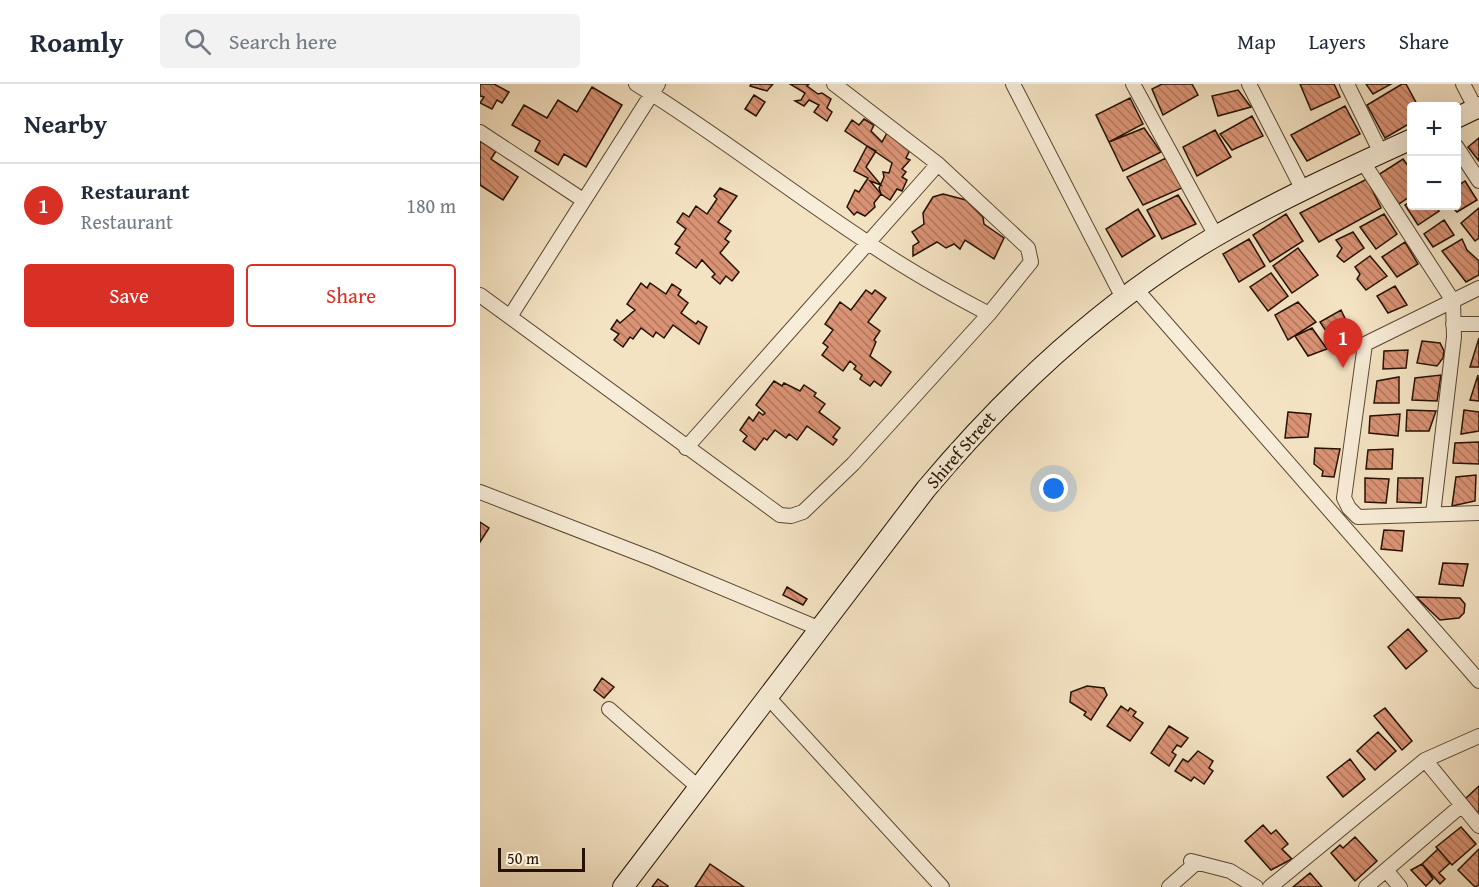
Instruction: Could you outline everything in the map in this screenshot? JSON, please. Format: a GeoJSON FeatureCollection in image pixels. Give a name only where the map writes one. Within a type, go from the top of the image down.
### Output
{"type":"FeatureCollection","features":[{"type":"Feature","properties":{"kind":"main road"},"geometry":{"type":"LineString","coordinates":[[1461,116],[1477,108]]}},
{"type":"Feature","properties":{"kind":"main road","name":"Shiref Street"},"geometry":{"type":"LineString","coordinates":[[623,887],[818,628],[969,437],[1054,352],[1130,293],[1216,236],[1303,190],[1407,141]]}},
{"type":"Feature","properties":{"kind":"street"},"geometry":{"type":"LineString","coordinates":[[636,84],[654,88],[866,242],[923,279],[989,314]]}},
{"type":"Feature","properties":{"kind":"street"},"geometry":{"type":"LineString","coordinates":[[480,295],[511,315],[686,448],[780,515],[791,516],[803,512],[853,464],[989,314],[1027,267],[1031,254],[1028,248],[938,164],[834,84]]}},
{"type":"Feature","properties":{"kind":"street"},"geometry":{"type":"LineString","coordinates":[[1013,84],[1130,293],[1479,681]]}},
{"type":"Feature","properties":{"kind":"street"},"geometry":{"type":"LineString","coordinates":[[1133,84],[1216,236]]}},
{"type":"Feature","properties":{"kind":"street"},"geometry":{"type":"LineString","coordinates":[[1249,84],[1303,190]]}},
{"type":"Feature","properties":{"kind":"street"},"geometry":{"type":"LineString","coordinates":[[1347,84],[1381,153]]}},
{"type":"Feature","properties":{"kind":"street"},"geometry":{"type":"LineString","coordinates":[[1463,84],[1477,108]]}},
{"type":"Feature","properties":{"kind":"street"},"geometry":{"type":"LineString","coordinates":[[511,315],[562,238],[583,200],[654,88]]}},
{"type":"Feature","properties":{"kind":"street"},"geometry":{"type":"LineString","coordinates":[[480,132],[583,200]]}},
{"type":"Feature","properties":{"kind":"street"},"geometry":{"type":"LineString","coordinates":[[1461,154],[1479,181]]}},
{"type":"Feature","properties":{"kind":"street"},"geometry":{"type":"LineString","coordinates":[[1363,162],[1453,301],[1453,324],[1433,514]]}},
{"type":"Feature","properties":{"kind":"street"},"geometry":{"type":"LineString","coordinates":[[686,448],[866,242],[938,164]]}},
{"type":"Feature","properties":{"kind":"street"},"geometry":{"type":"LineString","coordinates":[[1479,288],[1365,344],[1344,498],[1349,508],[1358,517],[1479,513]]}},
{"type":"Feature","properties":{"kind":"street"},"geometry":{"type":"LineString","coordinates":[[1453,324],[1479,324]]}},
{"type":"Feature","properties":{"kind":"street"},"geometry":{"type":"LineString","coordinates":[[480,492],[653,559],[818,628]]}},
{"type":"Feature","properties":{"kind":"street"},"geometry":{"type":"LineString","coordinates":[[767,696],[942,887]]}},
{"type":"Feature","properties":{"kind":"street"},"geometry":{"type":"LineString","coordinates":[[609,710],[698,787]]}},
{"type":"Feature","properties":{"kind":"street"},"geometry":{"type":"LineString","coordinates":[[1270,887],[1425,760],[1479,736]]}},
{"type":"Feature","properties":{"kind":"street"},"geometry":{"type":"LineString","coordinates":[[1425,760],[1479,826]]}},
{"type":"Feature","properties":{"kind":"street"},"geometry":{"type":"LineString","coordinates":[[1366,887],[1462,805]]}},
{"type":"Feature","properties":{"kind":"street"},"geometry":{"type":"LineString","coordinates":[[1169,887],[1194,862],[1230,871],[1256,887]]}},
{"type":"Feature","properties":{"kind":"street"},"geometry":{"type":"LineString","coordinates":[[1386,870],[1400,887]]}},
{"type":"Feature","properties":{"kind":"building"},"geometry":{"type":"Polygon","coordinates":[[[480,84],[494,84],[509,92],[502,103],[497,100],[492,109],[480,103],[484,97],[480,96],[480,84]]]}},
{"type":"Feature","properties":{"kind":"building"},"geometry":{"type":"Polygon","coordinates":[[[751,84],[773,84],[767,91],[750,86],[751,84]]]}},
{"type":"Feature","properties":{"kind":"building"},"geometry":{"type":"Polygon","coordinates":[[[790,84],[809,84],[807,86],[818,94],[822,93],[831,99],[827,108],[832,112],[827,121],[814,112],[819,105],[809,100],[804,106],[795,101],[801,100],[805,93],[790,84]]]}},
{"type":"Feature","properties":{"kind":"building"},"geometry":{"type":"Polygon","coordinates":[[[1162,84],[1192,84],[1198,95],[1163,115],[1152,89],[1162,84]]]}},
{"type":"Feature","properties":{"kind":"building"},"geometry":{"type":"Polygon","coordinates":[[[1300,84],[1334,84],[1340,97],[1311,110],[1300,84]]]}},
{"type":"Feature","properties":{"kind":"building"},"geometry":{"type":"Polygon","coordinates":[[[1366,84],[1391,84],[1373,94],[1366,84]]]}},
{"type":"Feature","properties":{"kind":"building"},"geometry":{"type":"Polygon","coordinates":[[[1402,84],[1406,84],[1416,102],[1407,102],[1407,125],[1385,138],[1367,105],[1402,84]]]}},
{"type":"Feature","properties":{"kind":"building"},"geometry":{"type":"Polygon","coordinates":[[[592,87],[622,105],[586,167],[564,154],[558,165],[535,151],[540,141],[512,125],[524,105],[547,118],[558,100],[577,112],[592,87]]]}},
{"type":"Feature","properties":{"kind":"building"},"geometry":{"type":"Polygon","coordinates":[[[1238,90],[1251,107],[1218,116],[1212,96],[1238,90]]]}},
{"type":"Feature","properties":{"kind":"building"},"geometry":{"type":"Polygon","coordinates":[[[754,95],[765,102],[756,116],[745,109],[754,95]]]}},
{"type":"Feature","properties":{"kind":"building"},"geometry":{"type":"Polygon","coordinates":[[[1130,98],[1143,124],[1109,142],[1096,115],[1130,98]]]}},
{"type":"Feature","properties":{"kind":"building"},"geometry":{"type":"Polygon","coordinates":[[[1345,106],[1360,134],[1307,161],[1291,135],[1345,106]]]}},
{"type":"Feature","properties":{"kind":"building"},"geometry":{"type":"Polygon","coordinates":[[[1252,116],[1263,136],[1232,150],[1220,134],[1252,116]]]}},
{"type":"Feature","properties":{"kind":"building"},"geometry":{"type":"Polygon","coordinates":[[[864,119],[874,125],[871,131],[882,142],[887,133],[911,148],[906,158],[910,160],[902,169],[906,172],[902,177],[907,180],[902,191],[897,189],[890,200],[881,194],[879,188],[884,177],[883,172],[889,173],[892,163],[845,131],[852,120],[859,125],[864,119]]]}},
{"type":"Feature","properties":{"kind":"building"},"geometry":{"type":"Polygon","coordinates":[[[1144,128],[1161,152],[1123,171],[1109,142],[1144,128]]]}},
{"type":"Feature","properties":{"kind":"building"},"geometry":{"type":"Polygon","coordinates":[[[1215,130],[1231,157],[1197,176],[1183,147],[1215,130]]]}},
{"type":"Feature","properties":{"kind":"building"},"geometry":{"type":"Polygon","coordinates":[[[1479,138],[1479,161],[1468,147],[1479,138]]]}},
{"type":"Feature","properties":{"kind":"building"},"geometry":{"type":"Polygon","coordinates":[[[480,141],[496,151],[491,159],[518,177],[503,200],[480,185],[480,141]]]}},
{"type":"Feature","properties":{"kind":"building"},"geometry":{"type":"Polygon","coordinates":[[[867,146],[876,151],[866,167],[881,185],[870,181],[881,194],[874,203],[875,207],[865,216],[857,212],[854,215],[847,207],[855,190],[859,192],[868,178],[854,171],[867,146]]]}},
{"type":"Feature","properties":{"kind":"building"},"geometry":{"type":"Polygon","coordinates":[[[1166,158],[1182,188],[1143,205],[1127,177],[1166,158]]]}},
{"type":"Feature","properties":{"kind":"building"},"geometry":{"type":"Polygon","coordinates":[[[1403,159],[1407,164],[1407,198],[1396,206],[1375,177],[1403,159]]]}},
{"type":"Feature","properties":{"kind":"building"},"geometry":{"type":"Polygon","coordinates":[[[1367,179],[1381,208],[1319,242],[1300,213],[1367,179]]]}},
{"type":"Feature","properties":{"kind":"building"},"geometry":{"type":"Polygon","coordinates":[[[1465,181],[1477,200],[1461,210],[1461,184],[1465,181]]]}},
{"type":"Feature","properties":{"kind":"building"},"geometry":{"type":"Polygon","coordinates":[[[720,188],[737,196],[718,222],[731,231],[725,239],[729,242],[720,253],[739,272],[732,281],[726,276],[720,284],[712,277],[715,274],[702,260],[696,268],[676,253],[680,247],[675,244],[686,229],[677,222],[683,213],[689,217],[696,206],[707,214],[717,199],[714,196],[720,188]]]}},
{"type":"Feature","properties":{"kind":"building"},"geometry":{"type":"Polygon","coordinates":[[[943,194],[966,200],[983,217],[984,224],[1004,238],[994,259],[965,240],[960,249],[954,244],[946,248],[937,242],[913,256],[913,246],[919,242],[912,232],[924,224],[923,213],[933,197],[943,194]]]}},
{"type":"Feature","properties":{"kind":"building"},"geometry":{"type":"Polygon","coordinates":[[[1178,195],[1196,224],[1162,239],[1147,210],[1178,195]]]}},
{"type":"Feature","properties":{"kind":"building"},"geometry":{"type":"Polygon","coordinates":[[[1479,208],[1479,238],[1475,241],[1461,223],[1479,208]]]}},
{"type":"Feature","properties":{"kind":"building"},"geometry":{"type":"Polygon","coordinates":[[[1138,209],[1155,236],[1122,257],[1106,229],[1138,209]]]}},
{"type":"Feature","properties":{"kind":"building"},"geometry":{"type":"Polygon","coordinates":[[[1408,210],[1439,211],[1418,225],[1408,210]]]}},
{"type":"Feature","properties":{"kind":"building"},"geometry":{"type":"Polygon","coordinates":[[[1286,214],[1303,241],[1270,262],[1253,235],[1286,214]]]}},
{"type":"Feature","properties":{"kind":"building"},"geometry":{"type":"Polygon","coordinates":[[[1384,214],[1397,234],[1376,249],[1360,227],[1384,214]]]}},
{"type":"Feature","properties":{"kind":"building"},"geometry":{"type":"Polygon","coordinates":[[[1444,220],[1454,235],[1433,247],[1424,234],[1444,220]]]}},
{"type":"Feature","properties":{"kind":"building"},"geometry":{"type":"Polygon","coordinates":[[[1353,232],[1364,248],[1344,262],[1337,256],[1342,248],[1336,240],[1353,232]]]}},
{"type":"Feature","properties":{"kind":"building"},"geometry":{"type":"Polygon","coordinates":[[[1249,239],[1265,266],[1239,282],[1223,254],[1249,239]]]}},
{"type":"Feature","properties":{"kind":"building"},"geometry":{"type":"Polygon","coordinates":[[[1462,239],[1467,250],[1479,261],[1479,275],[1466,282],[1442,251],[1462,239]]]}},
{"type":"Feature","properties":{"kind":"building"},"geometry":{"type":"Polygon","coordinates":[[[1405,242],[1418,264],[1397,277],[1382,257],[1405,242]]]}},
{"type":"Feature","properties":{"kind":"building"},"geometry":{"type":"Polygon","coordinates":[[[1298,248],[1318,275],[1292,293],[1273,266],[1298,248]]]}},
{"type":"Feature","properties":{"kind":"building"},"geometry":{"type":"Polygon","coordinates":[[[1370,256],[1387,276],[1366,290],[1357,279],[1360,274],[1355,267],[1370,256]]]}},
{"type":"Feature","properties":{"kind":"building"},"geometry":{"type":"Polygon","coordinates":[[[1271,273],[1288,296],[1268,311],[1250,287],[1271,273]]]}},
{"type":"Feature","properties":{"kind":"building"},"geometry":{"type":"Polygon","coordinates":[[[641,283],[647,288],[650,283],[666,294],[672,284],[681,290],[678,295],[688,303],[681,313],[696,324],[698,321],[707,327],[699,344],[673,325],[664,338],[656,332],[653,337],[641,328],[623,347],[614,340],[619,334],[611,329],[617,320],[620,323],[635,310],[627,304],[641,283]]]}},
{"type":"Feature","properties":{"kind":"building"},"geometry":{"type":"Polygon","coordinates":[[[1395,286],[1407,305],[1388,313],[1377,296],[1395,286]]]}},
{"type":"Feature","properties":{"kind":"building"},"geometry":{"type":"Polygon","coordinates":[[[866,290],[872,294],[875,290],[886,298],[868,322],[880,331],[874,340],[876,342],[870,356],[891,372],[881,386],[874,381],[870,386],[860,379],[862,375],[854,369],[856,366],[850,361],[843,371],[822,355],[828,347],[823,343],[833,330],[825,324],[840,302],[851,310],[866,290]]]}},
{"type":"Feature","properties":{"kind":"building"},"geometry":{"type":"Polygon","coordinates":[[[1298,302],[1316,322],[1288,340],[1275,315],[1298,302]]]}},
{"type":"Feature","properties":{"kind":"building"},"geometry":{"type":"Polygon","coordinates":[[[1341,310],[1352,333],[1334,343],[1320,322],[1341,310]]]}},
{"type":"Feature","properties":{"kind":"building"},"geometry":{"type":"Polygon","coordinates":[[[1312,328],[1327,349],[1308,356],[1295,336],[1312,328]]]}},
{"type":"Feature","properties":{"kind":"building"},"geometry":{"type":"Polygon","coordinates":[[[1479,338],[1479,367],[1470,367],[1479,338]]]}},
{"type":"Feature","properties":{"kind":"building"},"geometry":{"type":"Polygon","coordinates":[[[1422,341],[1440,343],[1444,351],[1443,358],[1437,366],[1417,363],[1422,341]]]}},
{"type":"Feature","properties":{"kind":"building"},"geometry":{"type":"Polygon","coordinates":[[[1408,350],[1406,368],[1383,369],[1384,351],[1408,350]]]}},
{"type":"Feature","properties":{"kind":"building"},"geometry":{"type":"Polygon","coordinates":[[[1441,375],[1437,401],[1412,400],[1415,378],[1441,375]]]}},
{"type":"Feature","properties":{"kind":"building"},"geometry":{"type":"Polygon","coordinates":[[[1478,375],[1479,401],[1470,400],[1478,375]]]}},
{"type":"Feature","properties":{"kind":"building"},"geometry":{"type":"Polygon","coordinates":[[[1399,377],[1399,403],[1374,403],[1377,381],[1399,377]]]}},
{"type":"Feature","properties":{"kind":"building"},"geometry":{"type":"Polygon","coordinates":[[[774,381],[800,391],[804,385],[816,393],[814,396],[825,404],[819,412],[840,428],[833,437],[837,440],[833,445],[807,426],[797,440],[789,434],[786,438],[775,430],[767,440],[764,438],[755,450],[743,441],[747,436],[740,430],[749,417],[753,421],[759,412],[763,415],[765,413],[756,405],[774,381]]]}},
{"type":"Feature","properties":{"kind":"building"},"geometry":{"type":"Polygon","coordinates":[[[1407,410],[1436,411],[1429,431],[1406,431],[1407,410]]]}},
{"type":"Feature","properties":{"kind":"building"},"geometry":{"type":"Polygon","coordinates":[[[1464,410],[1479,412],[1479,431],[1461,434],[1464,410]]]}},
{"type":"Feature","properties":{"kind":"building"},"geometry":{"type":"Polygon","coordinates":[[[1288,412],[1311,414],[1308,437],[1285,438],[1288,412]]]}},
{"type":"Feature","properties":{"kind":"building"},"geometry":{"type":"Polygon","coordinates":[[[1400,414],[1398,436],[1369,433],[1370,416],[1400,414]]]}},
{"type":"Feature","properties":{"kind":"building"},"geometry":{"type":"Polygon","coordinates":[[[1479,442],[1479,464],[1453,463],[1455,443],[1479,442]]]}},
{"type":"Feature","properties":{"kind":"building"},"geometry":{"type":"Polygon","coordinates":[[[1315,448],[1340,449],[1334,477],[1322,476],[1323,471],[1314,464],[1315,448]]]}},
{"type":"Feature","properties":{"kind":"building"},"geometry":{"type":"Polygon","coordinates":[[[1393,449],[1392,469],[1366,469],[1368,450],[1393,449]]]}},
{"type":"Feature","properties":{"kind":"building"},"geometry":{"type":"Polygon","coordinates":[[[1476,475],[1475,501],[1452,506],[1456,477],[1476,475]]]}},
{"type":"Feature","properties":{"kind":"building"},"geometry":{"type":"Polygon","coordinates":[[[1365,478],[1389,479],[1386,503],[1365,502],[1365,478]]]}},
{"type":"Feature","properties":{"kind":"building"},"geometry":{"type":"Polygon","coordinates":[[[1398,478],[1423,478],[1421,503],[1397,502],[1398,478]]]}},
{"type":"Feature","properties":{"kind":"building"},"geometry":{"type":"Polygon","coordinates":[[[480,522],[489,528],[480,542],[480,522]]]}},
{"type":"Feature","properties":{"kind":"building"},"geometry":{"type":"Polygon","coordinates":[[[1384,530],[1404,531],[1402,551],[1381,549],[1384,530]]]}},
{"type":"Feature","properties":{"kind":"building"},"geometry":{"type":"Polygon","coordinates":[[[1443,563],[1468,564],[1463,586],[1439,584],[1443,563]]]}},
{"type":"Feature","properties":{"kind":"building"},"geometry":{"type":"Polygon","coordinates":[[[787,587],[807,599],[803,605],[783,595],[787,587]]]}},
{"type":"Feature","properties":{"kind":"building"},"geometry":{"type":"Polygon","coordinates":[[[1416,597],[1460,598],[1465,604],[1464,613],[1459,618],[1440,620],[1416,597]]]}},
{"type":"Feature","properties":{"kind":"building"},"geometry":{"type":"Polygon","coordinates":[[[1408,629],[1427,651],[1406,669],[1388,647],[1408,629]]]}},
{"type":"Feature","properties":{"kind":"building"},"geometry":{"type":"Polygon","coordinates":[[[602,678],[614,687],[604,698],[594,690],[602,678]]]}},
{"type":"Feature","properties":{"kind":"building"},"geometry":{"type":"Polygon","coordinates":[[[1087,686],[1104,688],[1107,695],[1091,720],[1084,715],[1086,712],[1070,702],[1071,692],[1087,686]]]}},
{"type":"Feature","properties":{"kind":"building"},"geometry":{"type":"Polygon","coordinates":[[[1121,706],[1128,711],[1130,708],[1136,712],[1133,716],[1143,723],[1130,741],[1107,726],[1121,706]]]}},
{"type":"Feature","properties":{"kind":"building"},"geometry":{"type":"Polygon","coordinates":[[[1385,708],[1412,741],[1402,750],[1374,716],[1385,708]]]}},
{"type":"Feature","properties":{"kind":"building"},"geometry":{"type":"Polygon","coordinates":[[[1169,726],[1188,738],[1181,747],[1177,745],[1172,752],[1176,755],[1169,766],[1151,753],[1169,726]]]}},
{"type":"Feature","properties":{"kind":"building"},"geometry":{"type":"Polygon","coordinates":[[[1378,732],[1396,751],[1375,770],[1357,751],[1378,732]]]}},
{"type":"Feature","properties":{"kind":"building"},"geometry":{"type":"Polygon","coordinates":[[[1198,751],[1213,761],[1209,768],[1213,771],[1204,784],[1194,777],[1191,781],[1175,771],[1183,759],[1188,762],[1198,751]]]}},
{"type":"Feature","properties":{"kind":"building"},"geometry":{"type":"Polygon","coordinates":[[[1350,759],[1365,779],[1343,797],[1327,777],[1350,759]]]}},
{"type":"Feature","properties":{"kind":"building"},"geometry":{"type":"Polygon","coordinates":[[[1479,786],[1479,815],[1465,799],[1479,786]]]}},
{"type":"Feature","properties":{"kind":"building"},"geometry":{"type":"Polygon","coordinates":[[[1263,825],[1271,834],[1276,830],[1288,844],[1282,849],[1292,859],[1271,870],[1245,841],[1263,825]]]}},
{"type":"Feature","properties":{"kind":"building"},"geometry":{"type":"Polygon","coordinates":[[[1461,827],[1476,844],[1452,865],[1436,847],[1461,827]]]}},
{"type":"Feature","properties":{"kind":"building"},"geometry":{"type":"Polygon","coordinates":[[[1355,837],[1377,861],[1355,881],[1331,853],[1340,845],[1343,848],[1355,837]]]}},
{"type":"Feature","properties":{"kind":"building"},"geometry":{"type":"Polygon","coordinates":[[[1438,849],[1450,863],[1439,873],[1445,879],[1440,884],[1422,864],[1438,849]]]}},
{"type":"Feature","properties":{"kind":"building"},"geometry":{"type":"Polygon","coordinates":[[[1479,849],[1479,885],[1475,887],[1458,870],[1479,849]]]}},
{"type":"Feature","properties":{"kind":"building"},"geometry":{"type":"Polygon","coordinates":[[[710,864],[744,887],[695,887],[710,864]]]}},
{"type":"Feature","properties":{"kind":"building"},"geometry":{"type":"Polygon","coordinates":[[[1422,864],[1433,879],[1426,886],[1411,870],[1422,864]]]}},
{"type":"Feature","properties":{"kind":"building"},"geometry":{"type":"Polygon","coordinates":[[[1310,873],[1322,887],[1293,887],[1310,873]]]}},
{"type":"Feature","properties":{"kind":"building"},"geometry":{"type":"Polygon","coordinates":[[[658,879],[668,886],[652,887],[658,879]]]}},
{"type":"Feature","properties":{"kind":"place","name":"Restaurant"},"geometry":{"type":"Point","coordinates":[1343,368]}}]}
